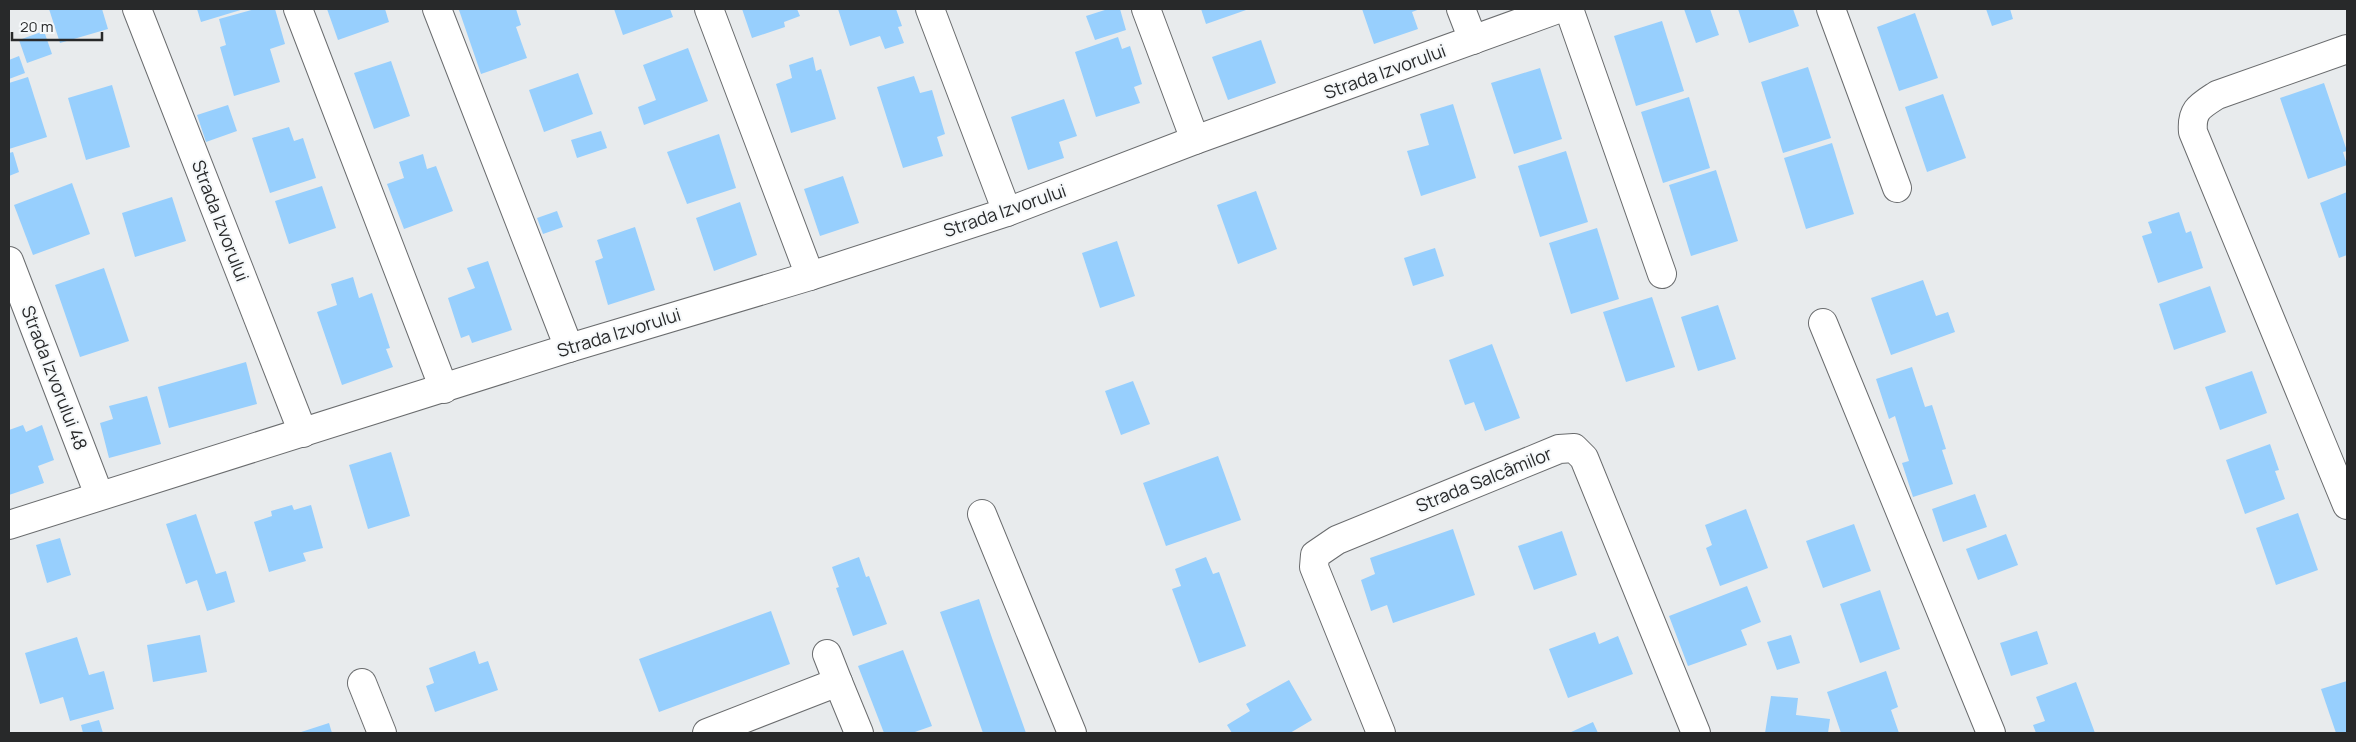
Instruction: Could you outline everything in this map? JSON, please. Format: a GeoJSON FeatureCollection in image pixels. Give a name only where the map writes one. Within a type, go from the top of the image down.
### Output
{"type":"FeatureCollection","features":[{"type":"Feature","properties":{"kind":"street","name":"Strada Izvorului"},"geometry":{"type":"LineString","coordinates":[[138,9],[302,433]]}},
{"type":"Feature","properties":{"kind":"street"},"geometry":{"type":"LineString","coordinates":[[298,9],[444,389]]}},
{"type":"Feature","properties":{"kind":"street"},"geometry":{"type":"LineString","coordinates":[[437,9],[569,348]]}},
{"type":"Feature","properties":{"kind":"street"},"geometry":{"type":"LineString","coordinates":[[709,9],[810,276]]}},
{"type":"Feature","properties":{"kind":"street"},"geometry":{"type":"LineString","coordinates":[[930,9],[1007,212]]}},
{"type":"Feature","properties":{"kind":"street"},"geometry":{"type":"LineString","coordinates":[[1146,9],[1196,140]]}},
{"type":"Feature","properties":{"kind":"street"},"geometry":{"type":"LineString","coordinates":[[1461,9],[1473,40]]}},
{"type":"Feature","properties":{"kind":"street","name":"Strada Izvorului"},"geometry":{"type":"LineString","coordinates":[[9,525],[569,348],[810,276],[1007,212],[1196,140],[1558,9]]}},
{"type":"Feature","properties":{"kind":"street"},"geometry":{"type":"LineString","coordinates":[[1569,9],[1662,274]]}},
{"type":"Feature","properties":{"kind":"street"},"geometry":{"type":"LineString","coordinates":[[1831,9],[1897,188]]}},
{"type":"Feature","properties":{"kind":"street"},"geometry":{"type":"LineString","coordinates":[[2347,49],[2217,95],[2200,106],[2192,119],[2193,132],[2347,505]]}},
{"type":"Feature","properties":{"kind":"street","name":"Strada Izvorului 48"},"geometry":{"type":"LineString","coordinates":[[9,261],[99,495]]}},
{"type":"Feature","properties":{"kind":"street"},"geometry":{"type":"LineString","coordinates":[[1823,323],[1991,733]]}},
{"type":"Feature","properties":{"kind":"street","name":"Strada Salcâmilor"},"geometry":{"type":"LineString","coordinates":[[1381,733],[1314,567],[1315,555],[1337,540],[1559,449],[1574,448],[1584,458],[1696,733]]}},
{"type":"Feature","properties":{"kind":"street"},"geometry":{"type":"LineString","coordinates":[[982,514],[1072,733]]}},
{"type":"Feature","properties":{"kind":"street"},"geometry":{"type":"LineString","coordinates":[[827,654],[859,733]]}},
{"type":"Feature","properties":{"kind":"street"},"geometry":{"type":"LineString","coordinates":[[707,733],[838,682]]}},
{"type":"Feature","properties":{"kind":"street"},"geometry":{"type":"LineString","coordinates":[[362,683],[382,733]]}},
{"type":"Feature","properties":{"kind":"building"},"geometry":{"type":"Polygon","coordinates":[[[49,9],[102,9],[108,29],[60,43],[49,9]]]}},
{"type":"Feature","properties":{"kind":"building"},"geometry":{"type":"Polygon","coordinates":[[[197,9],[244,9],[201,22],[197,9]]]}},
{"type":"Feature","properties":{"kind":"building"},"geometry":{"type":"Polygon","coordinates":[[[255,9],[275,9],[285,44],[270,49],[280,82],[234,96],[220,47],[226,45],[219,19],[255,9]]]}},
{"type":"Feature","properties":{"kind":"building"},"geometry":{"type":"Polygon","coordinates":[[[327,9],[385,9],[389,22],[338,40],[327,9]]]}},
{"type":"Feature","properties":{"kind":"building"},"geometry":{"type":"Polygon","coordinates":[[[516,9],[521,25],[516,27],[527,58],[481,74],[459,10],[516,9]]]}},
{"type":"Feature","properties":{"kind":"building"},"geometry":{"type":"Polygon","coordinates":[[[614,9],[670,9],[673,17],[623,35],[614,9]]]}},
{"type":"Feature","properties":{"kind":"building"},"geometry":{"type":"Polygon","coordinates":[[[742,9],[797,9],[800,16],[784,22],[785,27],[752,38],[742,9]]]}},
{"type":"Feature","properties":{"kind":"building"},"geometry":{"type":"Polygon","coordinates":[[[838,9],[896,9],[902,26],[898,27],[904,43],[885,49],[880,36],[850,46],[838,9]]]}},
{"type":"Feature","properties":{"kind":"building"},"geometry":{"type":"Polygon","coordinates":[[[1108,9],[1120,9],[1126,30],[1095,40],[1086,16],[1108,9]]]}},
{"type":"Feature","properties":{"kind":"building"},"geometry":{"type":"Polygon","coordinates":[[[1201,9],[1249,9],[1206,24],[1201,9]]]}},
{"type":"Feature","properties":{"kind":"building"},"geometry":{"type":"Polygon","coordinates":[[[1362,9],[1420,9],[1412,12],[1418,29],[1374,44],[1362,9]]]}},
{"type":"Feature","properties":{"kind":"building"},"geometry":{"type":"Polygon","coordinates":[[[1684,9],[1710,9],[1719,35],[1696,43],[1684,9]]]}},
{"type":"Feature","properties":{"kind":"building"},"geometry":{"type":"Polygon","coordinates":[[[1738,9],[1793,9],[1799,26],[1749,43],[1738,9]]]}},
{"type":"Feature","properties":{"kind":"building"},"geometry":{"type":"Polygon","coordinates":[[[1986,9],[2010,9],[2013,19],[1992,26],[1986,9]]]}},
{"type":"Feature","properties":{"kind":"building"},"geometry":{"type":"Polygon","coordinates":[[[1915,13],[1938,78],[1899,91],[1877,27],[1915,13]]]}},
{"type":"Feature","properties":{"kind":"building"},"geometry":{"type":"Polygon","coordinates":[[[1662,21],[1684,91],[1636,106],[1614,36],[1662,21]]]}},
{"type":"Feature","properties":{"kind":"building"},"geometry":{"type":"Polygon","coordinates":[[[44,31],[52,54],[27,63],[19,40],[44,31]]]}},
{"type":"Feature","properties":{"kind":"building"},"geometry":{"type":"Polygon","coordinates":[[[1118,37],[1122,49],[1130,46],[1142,84],[1134,87],[1140,103],[1096,117],[1075,52],[1118,37]]]}},
{"type":"Feature","properties":{"kind":"building"},"geometry":{"type":"Polygon","coordinates":[[[1261,40],[1276,83],[1228,100],[1212,57],[1261,40]]]}},
{"type":"Feature","properties":{"kind":"building"},"geometry":{"type":"Polygon","coordinates":[[[688,48],[708,101],[644,125],[638,107],[656,100],[643,65],[688,48]]]}},
{"type":"Feature","properties":{"kind":"building"},"geometry":{"type":"Polygon","coordinates":[[[19,56],[25,73],[9,79],[9,60],[19,56]]]}},
{"type":"Feature","properties":{"kind":"building"},"geometry":{"type":"Polygon","coordinates":[[[813,57],[816,71],[821,69],[836,119],[791,133],[776,84],[792,78],[789,65],[813,57]]]}},
{"type":"Feature","properties":{"kind":"building"},"geometry":{"type":"Polygon","coordinates":[[[391,61],[410,116],[374,129],[354,73],[391,61]]]}},
{"type":"Feature","properties":{"kind":"building"},"geometry":{"type":"Polygon","coordinates":[[[1808,67],[1831,138],[1783,153],[1761,82],[1808,67]]]}},
{"type":"Feature","properties":{"kind":"building"},"geometry":{"type":"Polygon","coordinates":[[[1540,68],[1562,139],[1514,154],[1491,83],[1540,68]]]}},
{"type":"Feature","properties":{"kind":"building"},"geometry":{"type":"Polygon","coordinates":[[[578,73],[593,114],[544,132],[529,90],[578,73]]]}},
{"type":"Feature","properties":{"kind":"building"},"geometry":{"type":"Polygon","coordinates":[[[914,76],[920,93],[932,90],[945,134],[937,137],[943,156],[903,168],[877,87],[914,76]]]}},
{"type":"Feature","properties":{"kind":"building"},"geometry":{"type":"Polygon","coordinates":[[[28,77],[47,137],[9,149],[9,83],[28,77]]]}},
{"type":"Feature","properties":{"kind":"building"},"geometry":{"type":"Polygon","coordinates":[[[2324,83],[2347,151],[2343,152],[2347,165],[2308,179],[2280,98],[2324,83]]]}},
{"type":"Feature","properties":{"kind":"building"},"geometry":{"type":"Polygon","coordinates":[[[112,85],[130,147],[86,160],[68,98],[112,85]]]}},
{"type":"Feature","properties":{"kind":"building"},"geometry":{"type":"Polygon","coordinates":[[[1943,94],[1966,158],[1927,172],[1905,107],[1943,94]]]}},
{"type":"Feature","properties":{"kind":"building"},"geometry":{"type":"Polygon","coordinates":[[[1689,97],[1710,168],[1663,183],[1641,112],[1689,97]]]}},
{"type":"Feature","properties":{"kind":"building"},"geometry":{"type":"Polygon","coordinates":[[[1064,99],[1077,136],[1059,142],[1064,158],[1028,170],[1011,117],[1064,99]]]}},
{"type":"Feature","properties":{"kind":"building"},"geometry":{"type":"Polygon","coordinates":[[[1453,104],[1476,178],[1421,196],[1407,151],[1429,145],[1420,114],[1453,104]]]}},
{"type":"Feature","properties":{"kind":"building"},"geometry":{"type":"Polygon","coordinates":[[[228,105],[237,131],[206,142],[197,115],[228,105]]]}},
{"type":"Feature","properties":{"kind":"building"},"geometry":{"type":"Polygon","coordinates":[[[289,127],[294,141],[303,138],[316,178],[270,193],[252,138],[289,127]]]}},
{"type":"Feature","properties":{"kind":"building"},"geometry":{"type":"Polygon","coordinates":[[[601,131],[607,148],[577,158],[571,140],[601,131]]]}},
{"type":"Feature","properties":{"kind":"building"},"geometry":{"type":"Polygon","coordinates":[[[719,134],[736,188],[687,204],[667,152],[719,134]]]}},
{"type":"Feature","properties":{"kind":"building"},"geometry":{"type":"Polygon","coordinates":[[[1832,143],[1854,214],[1806,229],[1784,158],[1832,143]]]}},
{"type":"Feature","properties":{"kind":"building"},"geometry":{"type":"Polygon","coordinates":[[[1566,151],[1588,222],[1540,237],[1518,166],[1566,151]]]}},
{"type":"Feature","properties":{"kind":"building"},"geometry":{"type":"Polygon","coordinates":[[[13,152],[19,172],[9,176],[9,153],[13,152]]]}},
{"type":"Feature","properties":{"kind":"building"},"geometry":{"type":"Polygon","coordinates":[[[423,154],[427,169],[436,166],[453,211],[404,229],[387,184],[404,178],[399,162],[423,154]]]}},
{"type":"Feature","properties":{"kind":"building"},"geometry":{"type":"Polygon","coordinates":[[[1716,170],[1738,241],[1691,256],[1669,185],[1716,170]]]}},
{"type":"Feature","properties":{"kind":"building"},"geometry":{"type":"Polygon","coordinates":[[[843,176],[859,223],[820,236],[804,189],[843,176]]]}},
{"type":"Feature","properties":{"kind":"building"},"geometry":{"type":"Polygon","coordinates":[[[72,183],[90,234],[33,255],[14,205],[72,183]]]}},
{"type":"Feature","properties":{"kind":"building"},"geometry":{"type":"Polygon","coordinates":[[[322,186],[336,228],[289,244],[275,201],[322,186]]]}},
{"type":"Feature","properties":{"kind":"building"},"geometry":{"type":"Polygon","coordinates":[[[1256,191],[1277,249],[1238,264],[1217,205],[1256,191]]]}},
{"type":"Feature","properties":{"kind":"building"},"geometry":{"type":"Polygon","coordinates":[[[2347,192],[2347,255],[2339,258],[2320,203],[2347,192]]]}},
{"type":"Feature","properties":{"kind":"building"},"geometry":{"type":"Polygon","coordinates":[[[172,197],[186,241],[135,257],[122,213],[172,197]]]}},
{"type":"Feature","properties":{"kind":"building"},"geometry":{"type":"Polygon","coordinates":[[[740,202],[757,255],[714,271],[696,218],[740,202]]]}},
{"type":"Feature","properties":{"kind":"building"},"geometry":{"type":"Polygon","coordinates":[[[557,211],[563,227],[543,234],[537,218],[557,211]]]}},
{"type":"Feature","properties":{"kind":"building"},"geometry":{"type":"Polygon","coordinates":[[[2179,212],[2186,233],[2191,231],[2203,268],[2158,283],[2142,236],[2152,233],[2148,222],[2179,212]]]}},
{"type":"Feature","properties":{"kind":"building"},"geometry":{"type":"Polygon","coordinates":[[[635,227],[655,290],[608,305],[595,261],[603,258],[597,240],[635,227]]]}},
{"type":"Feature","properties":{"kind":"building"},"geometry":{"type":"Polygon","coordinates":[[[1597,228],[1619,299],[1571,314],[1549,243],[1597,228]]]}},
{"type":"Feature","properties":{"kind":"building"},"geometry":{"type":"Polygon","coordinates":[[[1117,241],[1135,296],[1100,308],[1082,253],[1117,241]]]}},
{"type":"Feature","properties":{"kind":"building"},"geometry":{"type":"Polygon","coordinates":[[[1435,248],[1444,276],[1413,286],[1404,258],[1435,248]]]}},
{"type":"Feature","properties":{"kind":"building"},"geometry":{"type":"Polygon","coordinates":[[[488,261],[512,330],[472,343],[469,335],[461,338],[448,298],[475,288],[467,268],[488,261]]]}},
{"type":"Feature","properties":{"kind":"building"},"geometry":{"type":"Polygon","coordinates":[[[104,268],[129,341],[80,357],[55,285],[104,268]]]}},
{"type":"Feature","properties":{"kind":"building"},"geometry":{"type":"Polygon","coordinates":[[[353,277],[359,298],[372,293],[390,348],[386,349],[393,367],[342,385],[317,312],[337,305],[331,284],[353,277]]]}},
{"type":"Feature","properties":{"kind":"building"},"geometry":{"type":"Polygon","coordinates":[[[1923,280],[1936,316],[1948,312],[1955,332],[1891,355],[1871,298],[1923,280]]]}},
{"type":"Feature","properties":{"kind":"building"},"geometry":{"type":"Polygon","coordinates":[[[2210,286],[2226,332],[2174,350],[2159,304],[2210,286]]]}},
{"type":"Feature","properties":{"kind":"building"},"geometry":{"type":"Polygon","coordinates":[[[1652,297],[1675,367],[1626,382],[1603,312],[1652,297]]]}},
{"type":"Feature","properties":{"kind":"building"},"geometry":{"type":"Polygon","coordinates":[[[1718,305],[1736,359],[1698,371],[1681,317],[1718,305]]]}},
{"type":"Feature","properties":{"kind":"building"},"geometry":{"type":"Polygon","coordinates":[[[1492,344],[1520,418],[1485,431],[1474,402],[1465,405],[1449,360],[1492,344]]]}},
{"type":"Feature","properties":{"kind":"building"},"geometry":{"type":"Polygon","coordinates":[[[246,362],[257,404],[169,428],[158,387],[246,362]]]}},
{"type":"Feature","properties":{"kind":"building"},"geometry":{"type":"Polygon","coordinates":[[[1912,367],[1925,407],[1932,405],[1946,449],[1942,450],[1953,484],[1913,497],[1902,463],[1909,461],[1895,416],[1889,419],[1876,379],[1912,367]]]}},
{"type":"Feature","properties":{"kind":"building"},"geometry":{"type":"Polygon","coordinates":[[[2252,371],[2267,413],[2220,430],[2205,387],[2252,371]]]}},
{"type":"Feature","properties":{"kind":"building"},"geometry":{"type":"Polygon","coordinates":[[[1133,381],[1150,424],[1121,435],[1105,391],[1133,381]]]}},
{"type":"Feature","properties":{"kind":"building"},"geometry":{"type":"Polygon","coordinates":[[[147,396],[161,444],[109,458],[100,423],[113,419],[109,406],[147,396]]]}},
{"type":"Feature","properties":{"kind":"building"},"geometry":{"type":"Polygon","coordinates":[[[23,425],[26,432],[42,425],[54,460],[38,466],[44,483],[9,495],[9,430],[23,425]]]}},
{"type":"Feature","properties":{"kind":"building"},"geometry":{"type":"Polygon","coordinates":[[[2270,444],[2279,470],[2275,471],[2285,499],[2245,514],[2226,460],[2270,444]]]}},
{"type":"Feature","properties":{"kind":"building"},"geometry":{"type":"Polygon","coordinates":[[[391,452],[410,516],[368,529],[349,465],[391,452]]]}},
{"type":"Feature","properties":{"kind":"building"},"geometry":{"type":"Polygon","coordinates":[[[1218,456],[1241,520],[1166,546],[1143,483],[1218,456]]]}},
{"type":"Feature","properties":{"kind":"building"},"geometry":{"type":"Polygon","coordinates":[[[1975,494],[1987,527],[1943,542],[1932,509],[1975,494]]]}},
{"type":"Feature","properties":{"kind":"building"},"geometry":{"type":"Polygon","coordinates":[[[292,505],[294,510],[311,505],[323,548],[303,553],[306,561],[269,572],[254,522],[272,516],[271,511],[292,505]]]}},
{"type":"Feature","properties":{"kind":"building"},"geometry":{"type":"Polygon","coordinates":[[[1746,509],[1768,568],[1720,586],[1706,548],[1712,545],[1705,525],[1746,509]]]}},
{"type":"Feature","properties":{"kind":"building"},"geometry":{"type":"Polygon","coordinates":[[[2298,513],[2318,570],[2276,585],[2256,528],[2298,513]]]}},
{"type":"Feature","properties":{"kind":"building"},"geometry":{"type":"Polygon","coordinates":[[[196,514],[216,574],[226,571],[235,602],[207,611],[197,580],[186,584],[166,524],[196,514]]]}},
{"type":"Feature","properties":{"kind":"building"},"geometry":{"type":"Polygon","coordinates":[[[1854,524],[1871,571],[1823,588],[1806,541],[1854,524]]]}},
{"type":"Feature","properties":{"kind":"building"},"geometry":{"type":"Polygon","coordinates":[[[1453,529],[1475,595],[1393,623],[1387,605],[1371,611],[1361,580],[1375,574],[1370,558],[1453,529]]]}},
{"type":"Feature","properties":{"kind":"building"},"geometry":{"type":"Polygon","coordinates":[[[1562,531],[1577,575],[1534,590],[1518,546],[1562,531]]]}},
{"type":"Feature","properties":{"kind":"building"},"geometry":{"type":"Polygon","coordinates":[[[2006,534],[2018,565],[1978,580],[1966,549],[2006,534]]]}},
{"type":"Feature","properties":{"kind":"building"},"geometry":{"type":"Polygon","coordinates":[[[60,538],[71,575],[47,583],[36,545],[60,538]]]}},
{"type":"Feature","properties":{"kind":"building"},"geometry":{"type":"Polygon","coordinates":[[[859,557],[866,577],[869,576],[887,624],[853,636],[836,588],[839,587],[832,567],[859,557]]]}},
{"type":"Feature","properties":{"kind":"building"},"geometry":{"type":"Polygon","coordinates":[[[1206,557],[1213,574],[1219,572],[1246,646],[1199,663],[1172,589],[1181,586],[1175,569],[1206,557]]]}},
{"type":"Feature","properties":{"kind":"building"},"geometry":{"type":"Polygon","coordinates":[[[1747,586],[1761,622],[1741,630],[1747,645],[1688,666],[1669,616],[1747,586]]]}},
{"type":"Feature","properties":{"kind":"building"},"geometry":{"type":"Polygon","coordinates":[[[1880,590],[1900,649],[1860,663],[1840,604],[1880,590]]]}},
{"type":"Feature","properties":{"kind":"building"},"geometry":{"type":"Polygon","coordinates":[[[979,599],[1026,733],[983,733],[940,612],[979,599]]]}},
{"type":"Feature","properties":{"kind":"building"},"geometry":{"type":"Polygon","coordinates":[[[771,611],[790,664],[659,712],[639,659],[771,611]]]}},
{"type":"Feature","properties":{"kind":"building"},"geometry":{"type":"Polygon","coordinates":[[[2037,631],[2048,664],[2011,676],[2000,643],[2037,631]]]}},
{"type":"Feature","properties":{"kind":"building"},"geometry":{"type":"Polygon","coordinates":[[[1595,632],[1599,644],[1618,636],[1633,674],[1568,698],[1549,649],[1595,632]]]}},
{"type":"Feature","properties":{"kind":"building"},"geometry":{"type":"Polygon","coordinates":[[[200,635],[207,672],[153,682],[147,645],[200,635]]]}},
{"type":"Feature","properties":{"kind":"building"},"geometry":{"type":"Polygon","coordinates":[[[1791,635],[1800,663],[1777,670],[1767,642],[1791,635]]]}},
{"type":"Feature","properties":{"kind":"building"},"geometry":{"type":"Polygon","coordinates":[[[77,637],[89,675],[104,671],[114,709],[70,721],[63,697],[40,704],[25,653],[77,637]]]}},
{"type":"Feature","properties":{"kind":"building"},"geometry":{"type":"Polygon","coordinates":[[[903,650],[932,726],[912,733],[884,733],[858,666],[903,650]]]}},
{"type":"Feature","properties":{"kind":"building"},"geometry":{"type":"Polygon","coordinates":[[[475,651],[479,664],[488,661],[498,690],[435,712],[426,686],[434,683],[429,668],[475,651]]]}},
{"type":"Feature","properties":{"kind":"building"},"geometry":{"type":"Polygon","coordinates":[[[1886,671],[1898,707],[1891,710],[1899,733],[1841,733],[1827,692],[1886,671]]]}},
{"type":"Feature","properties":{"kind":"building"},"geometry":{"type":"Polygon","coordinates":[[[1289,680],[1312,720],[1290,733],[1232,733],[1227,725],[1250,711],[1246,704],[1289,680]]]}},
{"type":"Feature","properties":{"kind":"building"},"geometry":{"type":"Polygon","coordinates":[[[2347,681],[2347,733],[2336,733],[2321,689],[2347,681]]]}},
{"type":"Feature","properties":{"kind":"building"},"geometry":{"type":"Polygon","coordinates":[[[2076,682],[2095,733],[2036,733],[2033,725],[2045,721],[2036,697],[2076,682]]]}},
{"type":"Feature","properties":{"kind":"building"},"geometry":{"type":"Polygon","coordinates":[[[1771,696],[1798,698],[1796,715],[1830,719],[1828,733],[1765,733],[1771,696]]]}},
{"type":"Feature","properties":{"kind":"building"},"geometry":{"type":"Polygon","coordinates":[[[99,720],[103,733],[83,733],[81,725],[99,720]]]}},
{"type":"Feature","properties":{"kind":"building"},"geometry":{"type":"Polygon","coordinates":[[[1593,722],[1598,733],[1569,733],[1593,722]]]}},
{"type":"Feature","properties":{"kind":"building"},"geometry":{"type":"Polygon","coordinates":[[[329,723],[332,733],[298,733],[329,723]]]}}]}
